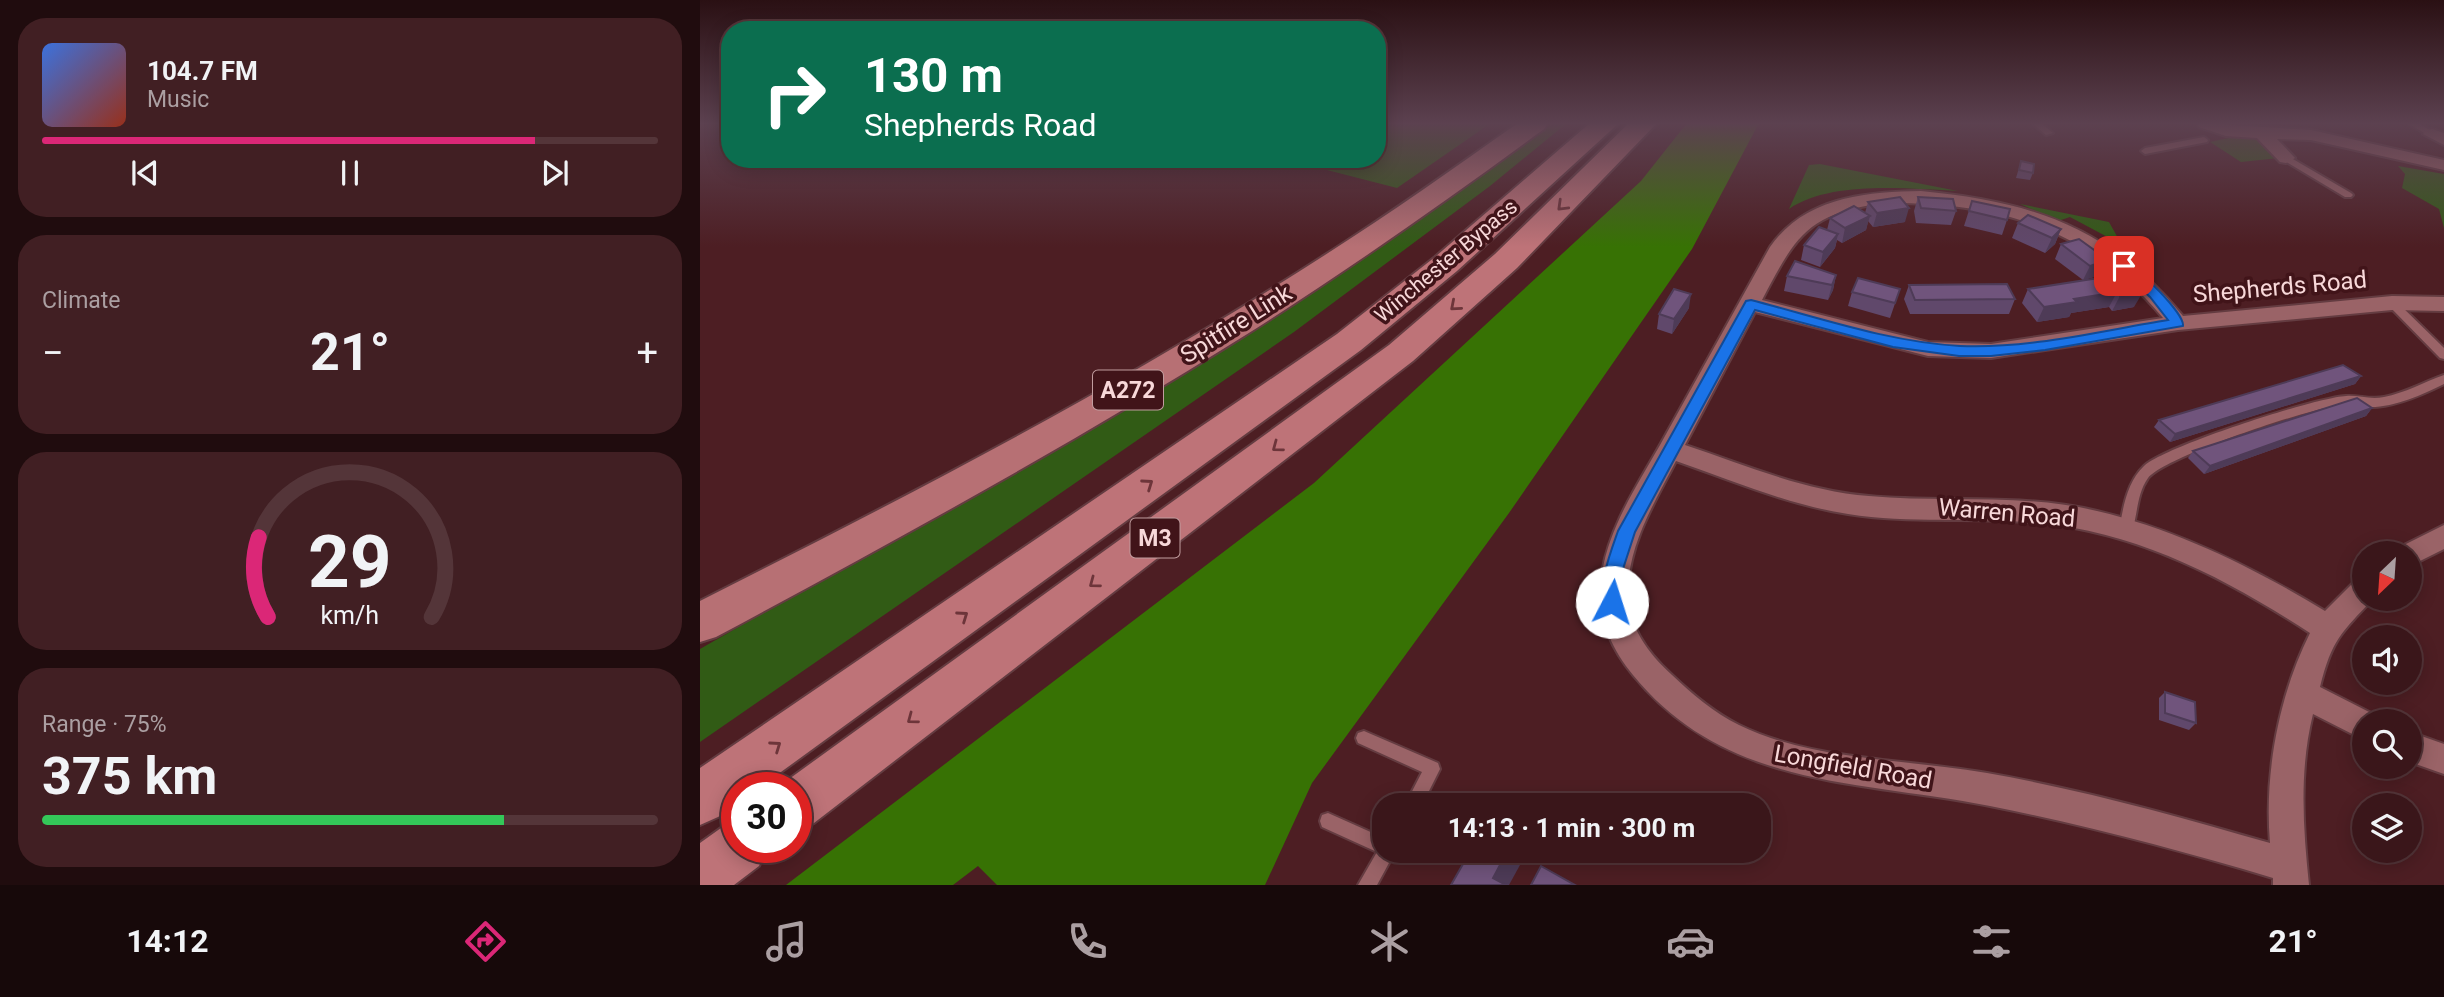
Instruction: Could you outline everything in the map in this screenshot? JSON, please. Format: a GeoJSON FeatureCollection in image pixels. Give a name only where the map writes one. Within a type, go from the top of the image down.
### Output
{"type":"FeatureCollection","features":[{"type":"Feature","properties":{"kind":"highway","name":"Spitfire Link"},"geometry":{"type":"LineString","coordinates":[[700,623],[857,542],[1129,390],[1368,242],[1477,164]]}},
{"type":"Feature","properties":{"kind":"highway","name":"Winchester Bypass"},"geometry":{"type":"LineString","coordinates":[[700,799],[1349,342],[1446,264],[1559,164]]}},
{"type":"Feature","properties":{"kind":"highway","name":"Winchester Bypass"},"geometry":{"type":"LineString","coordinates":[[812,793],[1401,353],[1506,261],[1603,164]]}},
{"type":"Feature","properties":{"kind":"highway"},"geometry":{"type":"LineString","coordinates":[[700,877],[721,861]]}},
{"type":"Feature","properties":{"kind":"street","name":"Longfield Road"},"geometry":{"type":"LineString","coordinates":[[2178,323],[2136,275],[2113,256],[2087,240],[2016,211],[1933,198],[1869,200],[1827,209],[1809,219],[1780,247],[1626,531],[1614,569],[1612,602],[1630,648],[1674,701],[1706,726],[1745,745],[1795,761],[1984,789],[2094,812],[2290,875]]}},
{"type":"Feature","properties":{"kind":"street","name":"Shepherds Road"},"geometry":{"type":"LineString","coordinates":[[1751,304],[1893,342],[1959,351],[1991,351],[2178,323],[2392,303],[2444,304]]}},
{"type":"Feature","properties":{"kind":"street","name":"Warren Road"},"geometry":{"type":"LineString","coordinates":[[1671,450],[1811,497],[1850,505],[2044,513],[2096,521],[2213,564],[2281,599],[2327,628]]}},
{"type":"Feature","properties":{"kind":"street"},"geometry":{"type":"LineString","coordinates":[[2422,548],[2444,536]]}},
{"type":"Feature","properties":{"kind":"street"},"geometry":{"type":"LineString","coordinates":[[2290,875],[2286,788],[2290,744],[2313,657],[2327,628],[2352,602]]}},
{"type":"Feature","properties":{"kind":"street"},"geometry":{"type":"LineString","coordinates":[[2304,693],[2352,719]]}},
{"type":"Feature","properties":{"kind":"street"},"geometry":{"type":"LineString","coordinates":[[2422,751],[2444,759]]}},
{"type":"Feature","properties":{"kind":"lane"},"geometry":{"type":"LineString","coordinates":[[2297,164],[2348,195]]}},
{"type":"Feature","properties":{"kind":"lane"},"geometry":{"type":"LineString","coordinates":[[2392,303],[2444,355]]}},
{"type":"Feature","properties":{"kind":"lane"},"geometry":{"type":"LineString","coordinates":[[2126,530],[2130,503],[2139,484],[2151,467],[2181,452],[2320,406],[2349,400],[2370,403],[2428,387],[2444,379]]}},
{"type":"Feature","properties":{"kind":"lane"},"geometry":{"type":"LineString","coordinates":[[1364,738],[1432,769],[1419,793]]}},
{"type":"Feature","properties":{"kind":"lane"},"geometry":{"type":"LineString","coordinates":[[1328,821],[1372,841]]}},
{"type":"Feature","properties":{"kind":"lane"},"geometry":{"type":"LineString","coordinates":[[1367,885],[1380,863]]}},
{"type":"Feature","properties":{"kind":"green space"},"geometry":{"type":"Polygon","coordinates":[[[1386,164],[1431,164],[1397,188],[1319,168],[1386,168],[1386,164]]]}},
{"type":"Feature","properties":{"kind":"green space"},"geometry":{"type":"Polygon","coordinates":[[[1496,164],[1517,164],[1294,332],[700,742],[700,649],[1176,376],[1496,164]]]}},
{"type":"Feature","properties":{"kind":"green space"},"geometry":{"type":"Polygon","coordinates":[[[1654,164],[1737,164],[1692,249],[1509,513],[1312,783],[1265,885],[997,885],[978,866],[953,885],[786,885],[1314,483],[1641,181],[1654,164]]]}},
{"type":"Feature","properties":{"kind":"green space"},"geometry":{"type":"Polygon","coordinates":[[[1822,164],[1958,191],[1894,188],[1848,190],[1807,200],[1789,209],[1809,165],[1822,164]]]}},
{"type":"Feature","properties":{"kind":"green space"},"geometry":{"type":"Polygon","coordinates":[[[2398,166],[2444,174],[2444,228],[2439,209],[2402,188],[2405,174],[2398,166]]]}},
{"type":"Feature","properties":{"kind":"green space"},"geometry":{"type":"Polygon","coordinates":[[[2020,204],[2109,222],[2132,263],[2105,247],[2115,241],[2070,217],[2058,221],[2020,204]]]}},
{"type":"Feature","properties":{"kind":"building"},"geometry":{"type":"Polygon","coordinates":[[[2020,164],[2034,164],[2033,173],[2019,170],[2020,164]]]}},
{"type":"Feature","properties":{"kind":"building"},"geometry":{"type":"Polygon","coordinates":[[[1900,197],[1909,208],[1877,213],[1868,202],[1900,197]]]}},
{"type":"Feature","properties":{"kind":"building"},"geometry":{"type":"Polygon","coordinates":[[[1918,197],[1953,199],[1956,211],[1921,208],[1918,197]]]}},
{"type":"Feature","properties":{"kind":"building"},"geometry":{"type":"Polygon","coordinates":[[[1972,201],[2010,209],[2007,220],[1969,211],[1972,201]]]}},
{"type":"Feature","properties":{"kind":"building"},"geometry":{"type":"Polygon","coordinates":[[[1854,206],[1870,216],[1845,228],[1830,218],[1854,206]]]}},
{"type":"Feature","properties":{"kind":"building"},"geometry":{"type":"Polygon","coordinates":[[[2028,215],[2061,229],[2052,238],[2018,223],[2028,215]]]}},
{"type":"Feature","properties":{"kind":"building"},"geometry":{"type":"Polygon","coordinates":[[[1819,227],[1838,234],[1823,252],[1804,245],[1819,227]]]}},
{"type":"Feature","properties":{"kind":"building"},"geometry":{"type":"Polygon","coordinates":[[[2079,239],[2108,260],[2090,266],[2061,244],[2079,239]]]}},
{"type":"Feature","properties":{"kind":"building"},"geometry":{"type":"Polygon","coordinates":[[[1795,261],[1836,275],[1832,285],[1787,276],[1795,261]]]}},
{"type":"Feature","properties":{"kind":"building"},"geometry":{"type":"Polygon","coordinates":[[[2124,274],[2143,292],[2120,296],[2117,292],[2044,307],[2028,289],[2124,274]]]}},
{"type":"Feature","properties":{"kind":"building"},"geometry":{"type":"Polygon","coordinates":[[[1858,278],[1900,289],[1895,303],[1852,292],[1858,278]]]}},
{"type":"Feature","properties":{"kind":"building"},"geometry":{"type":"Polygon","coordinates":[[[2007,284],[2015,299],[1915,300],[1909,285],[2007,284]]]}},
{"type":"Feature","properties":{"kind":"building"},"geometry":{"type":"Polygon","coordinates":[[[1674,289],[1691,294],[1674,319],[1659,314],[1674,289]]]}},
{"type":"Feature","properties":{"kind":"building"},"geometry":{"type":"Polygon","coordinates":[[[2343,365],[2361,376],[2175,434],[2159,420],[2343,365]]]}},
{"type":"Feature","properties":{"kind":"building"},"geometry":{"type":"Polygon","coordinates":[[[2357,398],[2372,408],[2210,466],[2193,451],[2357,398]]]}},
{"type":"Feature","properties":{"kind":"building"},"geometry":{"type":"Polygon","coordinates":[[[2165,692],[2195,702],[2196,723],[2165,713],[2165,692]]]}},
{"type":"Feature","properties":{"kind":"building"},"geometry":{"type":"Polygon","coordinates":[[[1464,863],[1501,863],[1493,878],[1506,885],[1451,885],[1464,863]]]}},
{"type":"Feature","properties":{"kind":"building"},"geometry":{"type":"Polygon","coordinates":[[[1541,866],[1575,885],[1531,885],[1541,866]]]}},
{"type":"Feature","properties":{"kind":"route"},"geometry":{"type":"LineString","coordinates":[[1612,602],[1614,569],[1626,531],[1751,304],[1893,342],[1928,349],[1959,351],[1991,351],[2045,345],[2178,323],[2155,294],[2124,266]]}}]}
